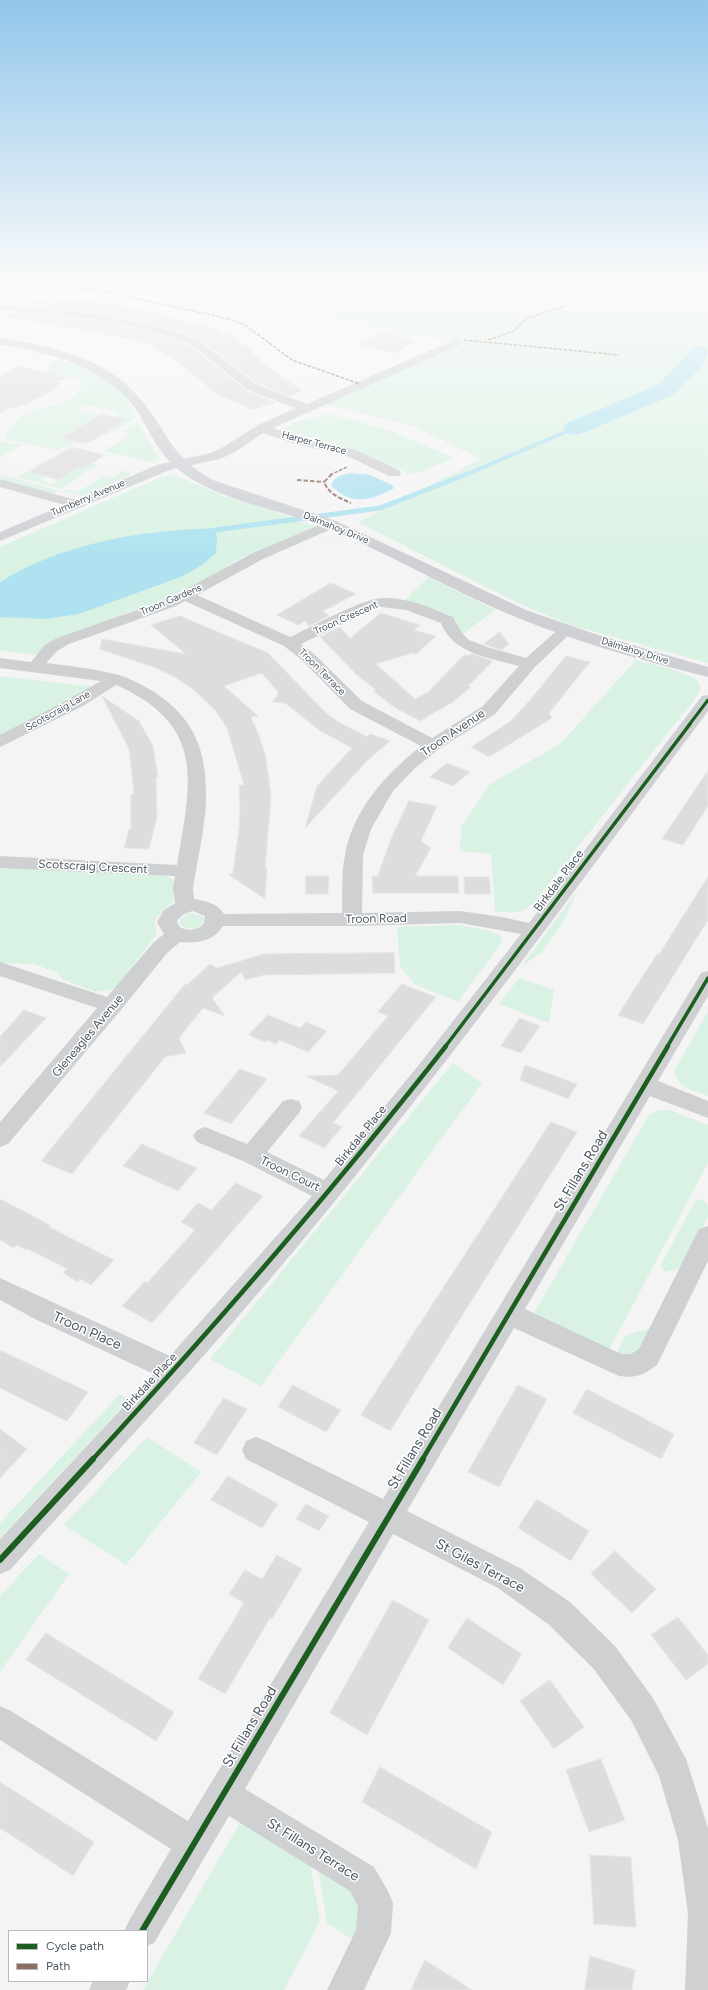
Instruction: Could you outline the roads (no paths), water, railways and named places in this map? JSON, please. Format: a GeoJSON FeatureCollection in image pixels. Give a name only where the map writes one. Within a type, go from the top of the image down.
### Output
{"type":"FeatureCollection","features":[{"type":"Feature","properties":{"kind":"street","name":"Dalmahoy Drive"},"geometry":{"type":"LineString","coordinates":[[106,374],[126,389],[138,404],[168,454],[178,464],[202,480],[230,492],[331,524],[519,612],[567,630],[708,672]]}},
{"type":"Feature","properties":{"kind":"street"},"geometry":{"type":"LineString","coordinates":[[234,374],[252,387],[306,408]]}},
{"type":"Feature","properties":{"kind":"street"},"geometry":{"type":"LineString","coordinates":[[178,464],[215,456],[230,450],[252,433],[262,428],[385,374]]}},
{"type":"Feature","properties":{"kind":"street","name":"Harper Terrace"},"geometry":{"type":"LineString","coordinates":[[262,428],[296,440],[351,453],[394,473]]}},
{"type":"Feature","properties":{"kind":"street","name":"Harper Terrace"},"geometry":{"type":"LineString","coordinates":[[347,467],[366,460]]}},
{"type":"Feature","properties":{"kind":"street","name":"Turnberry Avenue"},"geometry":{"type":"LineString","coordinates":[[0,537],[162,468],[178,464]]}},
{"type":"Feature","properties":{"kind":"street"},"geometry":{"type":"LineString","coordinates":[[0,483],[75,504]]}},
{"type":"Feature","properties":{"kind":"street","name":"Troon Gardens"},"geometry":{"type":"LineString","coordinates":[[35,667],[51,648],[63,641],[186,596],[258,556],[331,524]]}},
{"type":"Feature","properties":{"kind":"street","name":"Troon Terrace"},"geometry":{"type":"LineString","coordinates":[[186,596],[290,643],[308,657],[356,705],[433,745]]}},
{"type":"Feature","properties":{"kind":"street","name":"Troon Crescent"},"geometry":{"type":"LineString","coordinates":[[290,643],[372,604],[381,602],[392,603],[448,620],[451,630],[459,640],[473,647],[529,664]]}},
{"type":"Feature","properties":{"kind":"street","name":"Troon Avenue"},"geometry":{"type":"LineString","coordinates":[[352,920],[354,855],[362,829],[371,811],[386,788],[408,765],[433,745],[489,710],[529,664],[567,630]]}},
{"type":"Feature","properties":{"kind":"street"},"geometry":{"type":"LineString","coordinates":[[0,663],[88,673],[115,679],[136,688],[163,705],[182,725],[193,750],[197,775],[197,803],[183,888],[185,906]]}},
{"type":"Feature","properties":{"kind":"street","name":"Scotscraig Lane"},"geometry":{"type":"LineString","coordinates":[[0,742],[71,705],[115,679]]}},
{"type":"Feature","properties":{"kind":"street","name":"Birkdale Place"},"geometry":{"type":"LineString","coordinates":[[0,1560],[92,1458],[175,1371],[328,1193],[534,931],[708,700]]}},
{"type":"Feature","properties":{"kind":"street","name":"Scotscraig Crescent"},"geometry":{"type":"LineString","coordinates":[[0,862],[187,871]]}},
{"type":"Feature","properties":{"kind":"street"},"geometry":{"type":"LineString","coordinates":[[193,905],[207,908],[216,915],[216,920],[212,930],[191,937],[176,934],[168,926],[167,922],[173,912],[185,906],[193,905]]}},
{"type":"Feature","properties":{"kind":"street","name":"Troon Road"},"geometry":{"type":"LineString","coordinates":[[216,920],[352,920],[460,917],[502,923],[534,931]]}},
{"type":"Feature","properties":{"kind":"street","name":"Gleneagles Avenue"},"geometry":{"type":"LineString","coordinates":[[0,1138],[113,1006],[160,948],[176,934]]}},
{"type":"Feature","properties":{"kind":"street"},"geometry":{"type":"LineString","coordinates":[[0,969],[113,1006]]}},
{"type":"Feature","properties":{"kind":"street","name":"St Fillans Road"},"geometry":{"type":"LineString","coordinates":[[143,1930],[708,978]]}},
{"type":"Feature","properties":{"kind":"street"},"geometry":{"type":"LineString","coordinates":[[645,1085],[708,1110]]}},
{"type":"Feature","properties":{"kind":"street","name":"Troon Court"},"geometry":{"type":"LineString","coordinates":[[251,1155],[291,1107]]}},
{"type":"Feature","properties":{"kind":"street","name":"Troon Court"},"geometry":{"type":"LineString","coordinates":[[205,1136],[251,1155],[328,1193]]}},
{"type":"Feature","properties":{"kind":"street"},"geometry":{"type":"LineString","coordinates":[[509,1314],[619,1365],[635,1366],[648,1357],[708,1236]]}},
{"type":"Feature","properties":{"kind":"street","name":"Troon Place"},"geometry":{"type":"LineString","coordinates":[[0,1288],[46,1312],[175,1371]]}},
{"type":"Feature","properties":{"kind":"street"},"geometry":{"type":"LineString","coordinates":[[256,1450],[387,1518]]}},
{"type":"Feature","properties":{"kind":"street","name":"St Giles Terrace"},"geometry":{"type":"LineString","coordinates":[[387,1518],[509,1578],[559,1613],[604,1657],[642,1710],[674,1771],[695,1840],[706,1914],[703,1990]]}},
{"type":"Feature","properties":{"kind":"street"},"geometry":{"type":"LineString","coordinates":[[0,1722],[194,1844]]}},
{"type":"Feature","properties":{"kind":"street","name":"St Fillans Terrace"},"geometry":{"type":"LineString","coordinates":[[223,1794],[362,1879],[376,1903],[373,1933],[345,1990]]}},
{"type":"Feature","properties":{"kind":"water"},"geometry":{"type":"Polygon","coordinates":[[[351,473],[370,475],[394,486],[393,489],[368,499],[361,500],[347,497],[331,486],[336,478],[341,475],[351,473]]]}},
{"type":"Feature","properties":{"kind":"water"},"geometry":{"type":"Polygon","coordinates":[[[215,528],[217,537],[216,553],[202,565],[183,576],[79,614],[45,619],[0,617],[0,582],[25,568],[50,557],[104,541],[131,536],[159,532],[215,528]]]}},
{"type":"Feature","properties":{"kind":"waterway"},"geometry":{"type":"LineString","coordinates":[[575,428],[665,390],[681,374]]}},
{"type":"Feature","properties":{"kind":"waterway"},"geometry":{"type":"LineString","coordinates":[[465,475],[575,428]]}},
{"type":"Feature","properties":{"kind":"waterway"},"geometry":{"type":"LineString","coordinates":[[215,530],[380,508],[467,474]]}}]}
